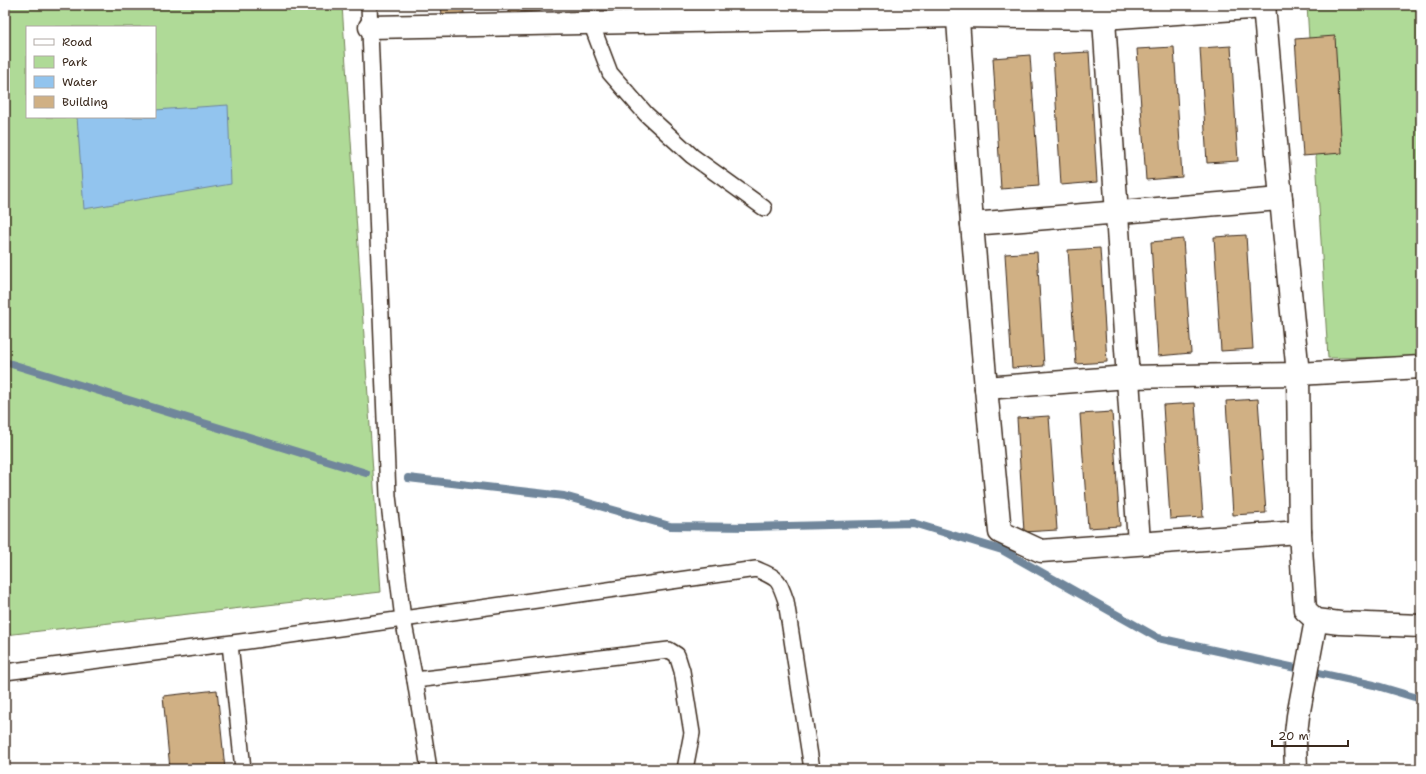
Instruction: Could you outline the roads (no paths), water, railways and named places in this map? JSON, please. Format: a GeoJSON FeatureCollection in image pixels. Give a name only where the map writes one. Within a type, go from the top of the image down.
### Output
{"type":"FeatureCollection","features":[{"type":"Feature","properties":{"kind":"street"},"geometry":{"type":"LineString","coordinates":[[370,27],[591,23],[957,10],[1103,11],[1264,6],[1298,374],[1300,532],[1305,610],[1314,630],[1298,716],[1295,742],[1296,769]]}},
{"type":"Feature","properties":{"kind":"street"},"geometry":{"type":"LineString","coordinates":[[957,10],[972,224],[1000,532],[1041,551],[1300,532]]}},
{"type":"Feature","properties":{"kind":"street"},"geometry":{"type":"LineString","coordinates":[[1103,11],[1139,544]]}},
{"type":"Feature","properties":{"kind":"street"},"geometry":{"type":"LineString","coordinates":[[972,224],[1281,199]]}},
{"type":"Feature","properties":{"kind":"street"},"geometry":{"type":"LineString","coordinates":[[986,388],[1128,376],[1298,374],[1421,367]]}},
{"type":"Feature","properties":{"kind":"street"},"geometry":{"type":"LineString","coordinates":[[1314,630],[1340,623],[1421,626]]}},
{"type":"Feature","properties":{"kind":"lane"},"geometry":{"type":"LineString","coordinates":[[369,5],[388,496],[403,619],[430,769]]}},
{"type":"Feature","properties":{"kind":"lane"},"geometry":{"type":"LineString","coordinates":[[591,23],[610,73],[646,114],[692,156],[764,208]]}},
{"type":"Feature","properties":{"kind":"lane"},"geometry":{"type":"LineString","coordinates":[[5,672],[230,644],[756,569],[775,578],[786,601],[812,769]]}},
{"type":"Feature","properties":{"kind":"lane"},"geometry":{"type":"LineString","coordinates":[[230,644],[243,769]]}},
{"type":"Feature","properties":{"kind":"lane"},"geometry":{"type":"LineString","coordinates":[[415,680],[669,650],[677,655],[682,670],[692,733],[685,769]]}},
{"type":"Feature","properties":{"kind":"water"},"geometry":{"type":"Polygon","coordinates":[[[228,105],[231,184],[84,209],[77,118],[156,118],[156,110],[228,105]]]}},
{"type":"Feature","properties":{"kind":"waterway"},"geometry":{"type":"LineString","coordinates":[[5,362],[366,473]]}},
{"type":"Feature","properties":{"kind":"waterway"},"geometry":{"type":"LineString","coordinates":[[408,478],[564,496],[670,526],[750,527],[913,523],[1002,550],[1158,638],[1374,685],[1421,699]]}}]}
